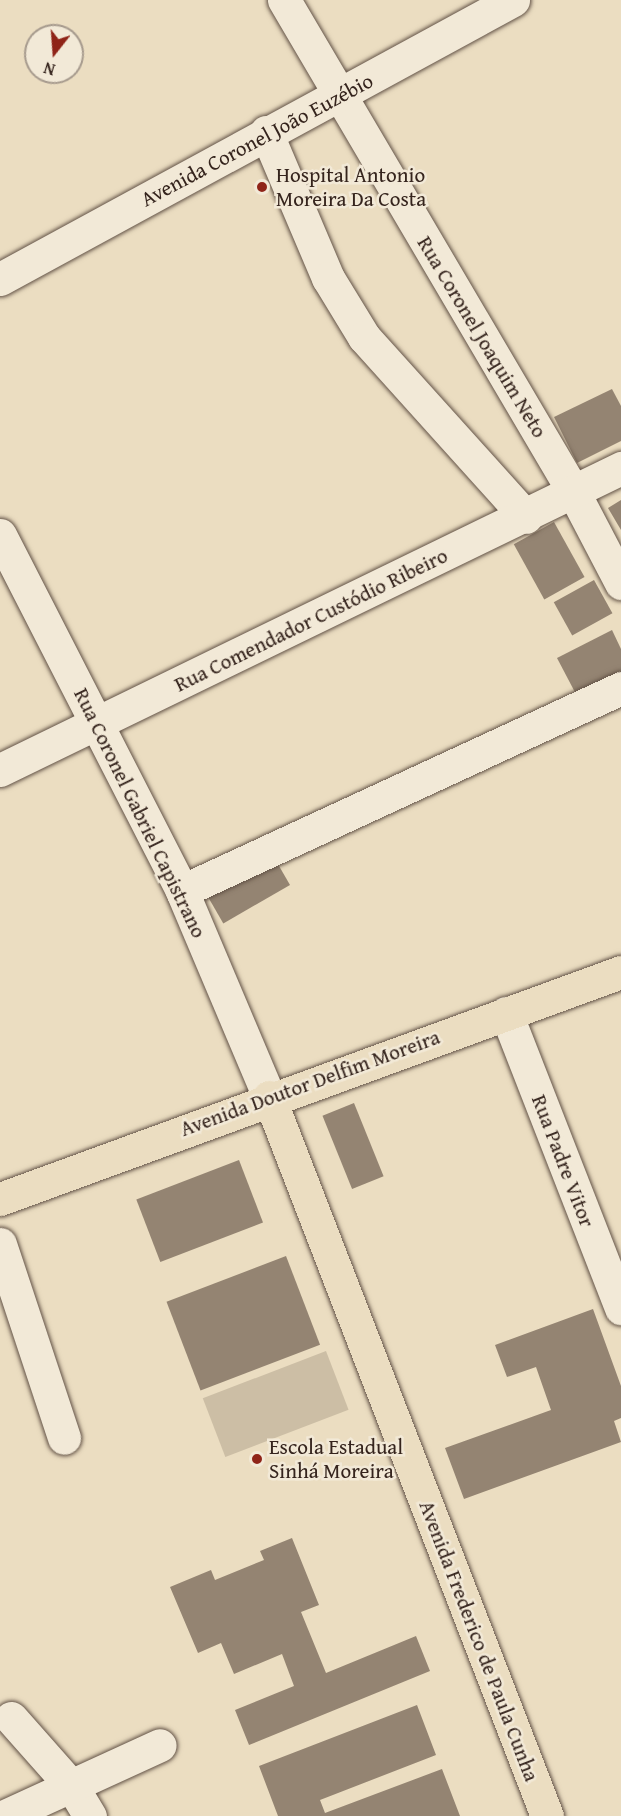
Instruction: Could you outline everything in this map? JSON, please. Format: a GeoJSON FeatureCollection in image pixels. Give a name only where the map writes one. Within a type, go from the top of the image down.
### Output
{"type":"FeatureCollection","features":[{"type":"Feature","properties":{"kind":"main road","name":"Avenida Doutor Delfim Moreira"},"geometry":{"type":"LineString","coordinates":[[0,1199],[269,1097],[621,972]]}},
{"type":"Feature","properties":{"kind":"main road","name":"Avenida Frederico de Paula Cunha"},"geometry":{"type":"LineString","coordinates":[[269,1097],[547,1816]]}},
{"type":"Feature","properties":{"kind":"street","name":"Rua Coronel Joaquim Neto"},"geometry":{"type":"LineString","coordinates":[[284,0],[573,491],[621,583]]}},
{"type":"Feature","properties":{"kind":"street","name":"Avenida Coronel João Euzébio"},"geometry":{"type":"LineString","coordinates":[[0,279],[266,132],[339,96],[513,0]]}},
{"type":"Feature","properties":{"kind":"street"},"geometry":{"type":"LineString","coordinates":[[266,132],[328,278],[364,337],[526,517]]}},
{"type":"Feature","properties":{"kind":"street","name":"Rua Comendador Custódio Ribeiro"},"geometry":{"type":"LineString","coordinates":[[0,770],[526,517],[621,468]]}},
{"type":"Feature","properties":{"kind":"street","name":"Rua Coronel Gabriel Capistrano"},"geometry":{"type":"LineString","coordinates":[[0,535],[182,891],[269,1097]]}},
{"type":"Feature","properties":{"kind":"street"},"geometry":{"type":"LineString","coordinates":[[182,891],[621,688]]}},
{"type":"Feature","properties":{"kind":"street","name":"Rua Padre Vitor"},"geometry":{"type":"LineString","coordinates":[[506,1013],[621,1308]]}},
{"type":"Feature","properties":{"kind":"street"},"geometry":{"type":"LineString","coordinates":[[0,1244],[64,1438]]}},
{"type":"Feature","properties":{"kind":"street"},"geometry":{"type":"LineString","coordinates":[[11,1718],[73,1788],[90,1816]]}},
{"type":"Feature","properties":{"kind":"street"},"geometry":{"type":"LineString","coordinates":[[5,1816],[73,1788],[160,1744]]}},
{"type":"Feature","properties":{"kind":"shaded area"},"geometry":{"type":"Polygon","coordinates":[[[326,1351],[349,1410],[225,1457],[203,1398],[326,1351]]]}},
{"type":"Feature","properties":{"kind":"building"},"geometry":{"type":"Polygon","coordinates":[[[612,389],[621,406],[621,441],[577,463],[554,417],[612,389]]]}},
{"type":"Feature","properties":{"kind":"building"},"geometry":{"type":"Polygon","coordinates":[[[621,500],[621,530],[608,508],[621,500]]]}},
{"type":"Feature","properties":{"kind":"building"},"geometry":{"type":"Polygon","coordinates":[[[554,522],[585,577],[544,599],[514,544],[554,522]]]}},
{"type":"Feature","properties":{"kind":"building"},"geometry":{"type":"Polygon","coordinates":[[[594,580],[612,613],[572,636],[554,602],[594,580]]]}},
{"type":"Feature","properties":{"kind":"building"},"geometry":{"type":"Polygon","coordinates":[[[612,630],[621,649],[621,677],[578,698],[557,658],[612,630]]]}},
{"type":"Feature","properties":{"kind":"building"},"geometry":{"type":"Polygon","coordinates":[[[271,852],[290,885],[223,923],[204,890],[271,852]]]}},
{"type":"Feature","properties":{"kind":"building"},"geometry":{"type":"Polygon","coordinates":[[[354,1103],[384,1176],[352,1189],[322,1116],[354,1103]]]}},
{"type":"Feature","properties":{"kind":"building"},"geometry":{"type":"Polygon","coordinates":[[[239,1160],[263,1223],[160,1262],[136,1199],[239,1160]]]}},
{"type":"Feature","properties":{"kind":"building"},"geometry":{"type":"Polygon","coordinates":[[[286,1256],[320,1345],[201,1391],[167,1302],[286,1256]]]}},
{"type":"Feature","properties":{"kind":"building"},"geometry":{"type":"Polygon","coordinates":[[[593,1309],[621,1386],[621,1418],[614,1421],[621,1442],[464,1499],[445,1448],[551,1410],[536,1367],[507,1377],[495,1345],[593,1309]]]}},
{"type":"Feature","properties":{"kind":"building"},"geometry":{"type":"Polygon","coordinates":[[[292,1538],[319,1605],[301,1612],[326,1673],[416,1636],[430,1671],[249,1745],[235,1710],[294,1686],[282,1654],[234,1674],[221,1643],[198,1653],[170,1587],[211,1570],[215,1580],[264,1560],[260,1551],[292,1538]]]}},
{"type":"Feature","properties":{"kind":"building"},"geometry":{"type":"Polygon","coordinates":[[[417,1705],[436,1755],[320,1800],[325,1813],[442,1769],[460,1816],[278,1816],[259,1766],[417,1705]]]}},
{"type":"Feature","properties":{"kind":"place","name":"Hospital Antonio Moreira Da Costa"},"geometry":{"type":"Point","coordinates":[262,187]}},
{"type":"Feature","properties":{"kind":"place","name":"Escola Estadual Sinhá Moreira"},"geometry":{"type":"Point","coordinates":[257,1459]}}]}
